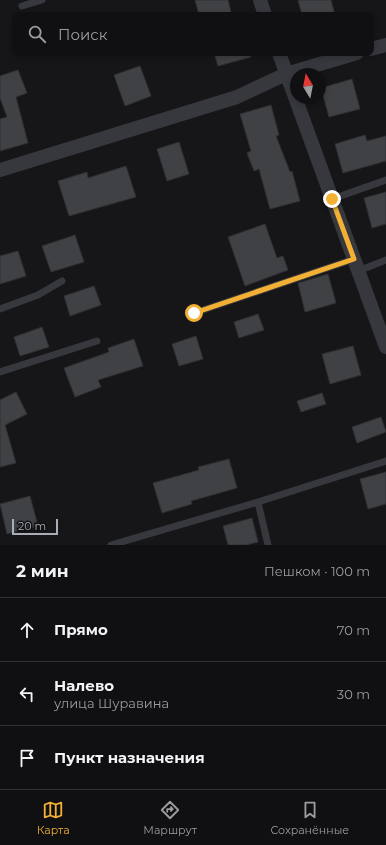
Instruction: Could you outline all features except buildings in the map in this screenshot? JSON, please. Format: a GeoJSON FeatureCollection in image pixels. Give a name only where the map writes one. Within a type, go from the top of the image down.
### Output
{"type":"FeatureCollection","features":[{"type":"Feature","properties":{"kind":"street"},"geometry":{"type":"LineString","coordinates":[[260,0],[264,12]]}},
{"type":"Feature","properties":{"kind":"street"},"geometry":{"type":"LineString","coordinates":[[374,48],[386,45]]}},
{"type":"Feature","properties":{"kind":"street"},"geometry":{"type":"LineString","coordinates":[[280,56],[386,347]]}},
{"type":"Feature","properties":{"kind":"street"},"geometry":{"type":"LineString","coordinates":[[0,170],[237,98],[286,74],[347,56]]}},
{"type":"Feature","properties":{"kind":"lane"},"geometry":{"type":"LineString","coordinates":[[22,6],[42,0]]}},
{"type":"Feature","properties":{"kind":"lane"},"geometry":{"type":"LineString","coordinates":[[332,199],[386,180]]}},
{"type":"Feature","properties":{"kind":"lane"},"geometry":{"type":"LineString","coordinates":[[194,313],[356,265],[386,260]]}},
{"type":"Feature","properties":{"kind":"lane"},"geometry":{"type":"LineString","coordinates":[[0,309],[38,295],[62,281]]}},
{"type":"Feature","properties":{"kind":"lane"},"geometry":{"type":"LineString","coordinates":[[0,372],[97,341]]}},
{"type":"Feature","properties":{"kind":"lane"},"geometry":{"type":"LineString","coordinates":[[111,545],[258,502],[386,461]]}},
{"type":"Feature","properties":{"kind":"lane"},"geometry":{"type":"LineString","coordinates":[[258,502],[268,545]]}},
{"type":"Feature","properties":{"kind":"route"},"geometry":{"type":"LineString","coordinates":[[194,313],[354,259],[332,199]]}}]}
